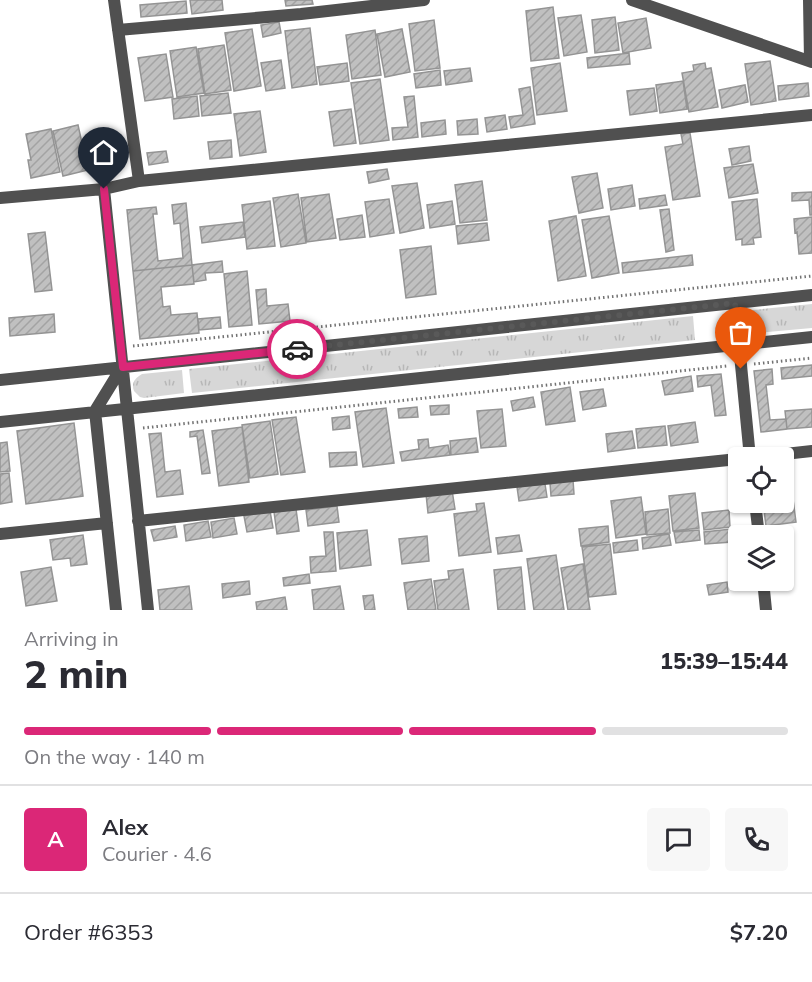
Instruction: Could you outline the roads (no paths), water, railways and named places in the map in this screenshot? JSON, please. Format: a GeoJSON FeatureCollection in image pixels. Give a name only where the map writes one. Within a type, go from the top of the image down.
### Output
{"type":"FeatureCollection","features":[{"type":"Feature","properties":{"kind":"street"},"geometry":{"type":"LineString","coordinates":[[114,0],[139,181]]}},
{"type":"Feature","properties":{"kind":"street"},"geometry":{"type":"LineString","coordinates":[[118,30],[301,14],[424,0]]}},
{"type":"Feature","properties":{"kind":"street"},"geometry":{"type":"LineString","coordinates":[[632,0],[811,62],[809,0]]}},
{"type":"Feature","properties":{"kind":"street"},"geometry":{"type":"LineString","coordinates":[[0,198],[104,189],[139,181],[812,115]]}},
{"type":"Feature","properties":{"kind":"street"},"geometry":{"type":"LineString","coordinates":[[104,189],[148,610]]}},
{"type":"Feature","properties":{"kind":"street"},"geometry":{"type":"LineString","coordinates":[[0,380],[812,295]]}},
{"type":"Feature","properties":{"kind":"street"},"geometry":{"type":"LineString","coordinates":[[735,303],[749,447]]}},
{"type":"Feature","properties":{"kind":"street"},"geometry":{"type":"LineString","coordinates":[[0,422],[812,337]]}},
{"type":"Feature","properties":{"kind":"street"},"geometry":{"type":"LineString","coordinates":[[116,610],[95,411],[123,367]]}},
{"type":"Feature","properties":{"kind":"street"},"geometry":{"type":"LineString","coordinates":[[794,453],[812,451]]}},
{"type":"Feature","properties":{"kind":"street"},"geometry":{"type":"LineString","coordinates":[[138,521],[728,460]]}},
{"type":"Feature","properties":{"kind":"street"},"geometry":{"type":"LineString","coordinates":[[0,534],[107,523]]}},
{"type":"Feature","properties":{"kind":"street"},"geometry":{"type":"LineString","coordinates":[[764,591],[766,610]]}}]}
